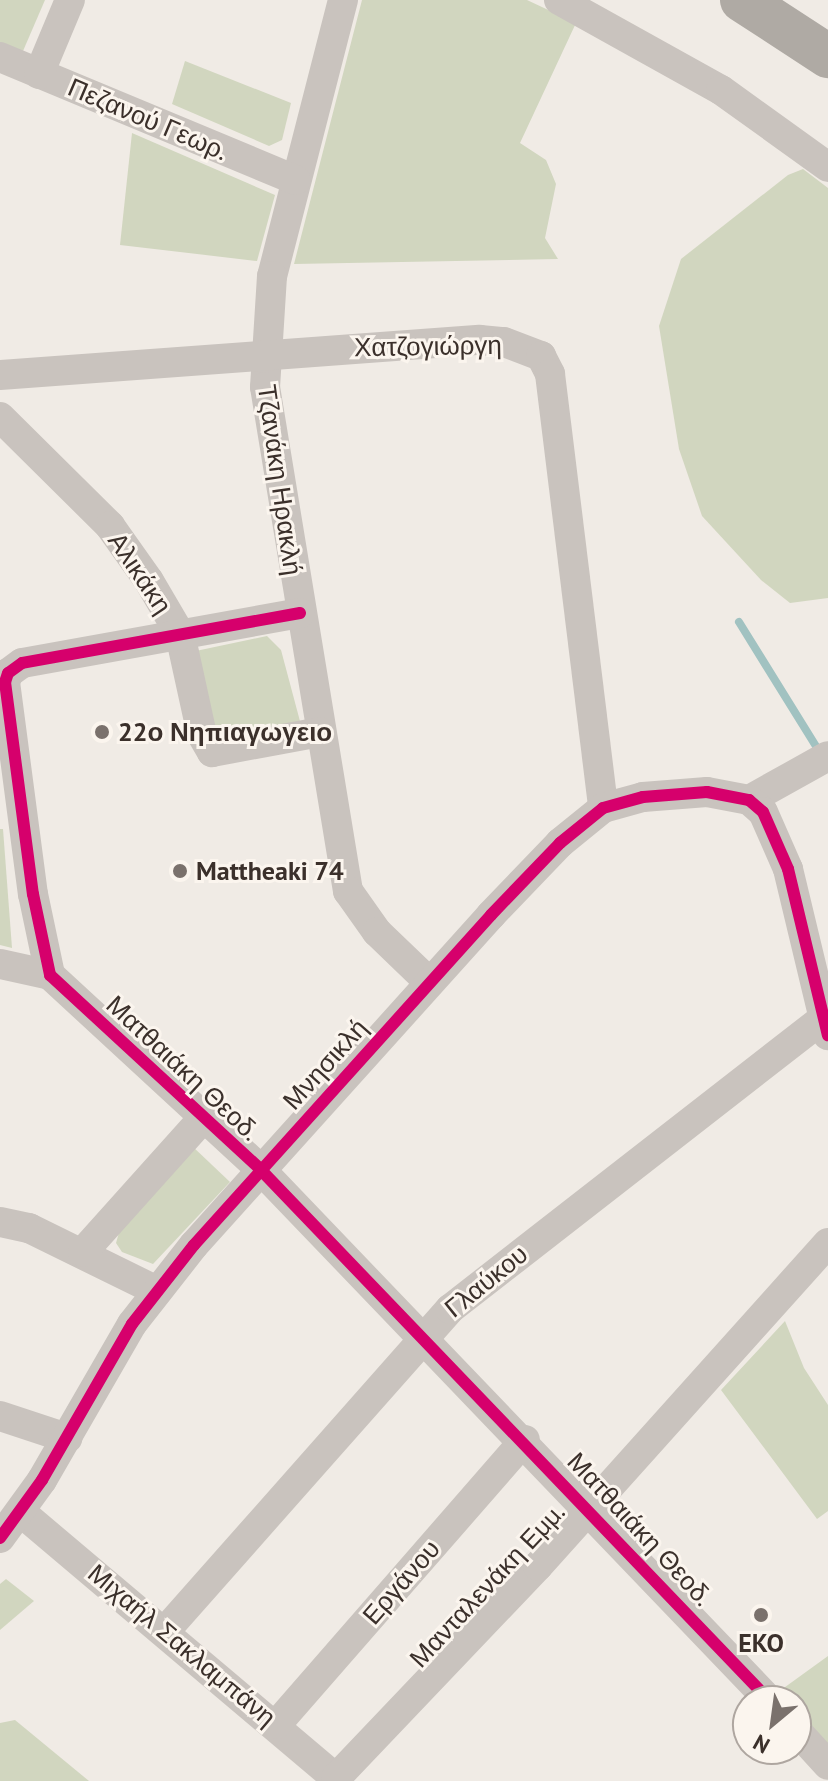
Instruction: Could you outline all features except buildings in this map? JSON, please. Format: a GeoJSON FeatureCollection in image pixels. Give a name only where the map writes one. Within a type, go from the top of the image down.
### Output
{"type":"FeatureCollection","features":[{"type":"Feature","properties":{"kind":"highway"},"geometry":{"type":"LineString","coordinates":[[742,0],[828,56]]}},
{"type":"Feature","properties":{"kind":"street"},"geometry":{"type":"LineString","coordinates":[[39,74],[70,0]]}},
{"type":"Feature","properties":{"kind":"street","name":"Τζανάκη Ηρακλή"},"geometry":{"type":"LineString","coordinates":[[343,0],[272,276],[264,352],[269,430],[348,891],[377,932],[429,982]]}},
{"type":"Feature","properties":{"kind":"street"},"geometry":{"type":"LineString","coordinates":[[564,2],[721,90],[828,167]]}},
{"type":"Feature","properties":{"kind":"street","name":"Πεζανού Γεωρ."},"geometry":{"type":"LineString","coordinates":[[0,57],[295,180]]}},
{"type":"Feature","properties":{"kind":"street","name":"Χατζογιώργη"},"geometry":{"type":"LineString","coordinates":[[0,375],[264,352],[480,340],[504,342],[541,356],[550,374],[603,808]]}},
{"type":"Feature","properties":{"kind":"street","name":"Αλικάκη"},"geometry":{"type":"LineString","coordinates":[[0,417],[110,526],[180,634],[202,735],[212,752],[320,732]]}},
{"type":"Feature","properties":{"kind":"street"},"geometry":{"type":"LineString","coordinates":[[0,964],[50,975],[5,682],[22,663],[300,613]]}},
{"type":"Feature","properties":{"kind":"street"},"geometry":{"type":"LineString","coordinates":[[826,1027],[776,833],[749,800],[828,756]]}},
{"type":"Feature","properties":{"kind":"street","name":"Μνησικλή"},"geometry":{"type":"LineString","coordinates":[[0,1538],[22,1513],[116,1350],[157,1291],[260,1169],[544,858],[603,808],[675,793],[730,794],[749,800]]}},
{"type":"Feature","properties":{"kind":"street","name":"Ματθαιάκη Θεοδ."},"geometry":{"type":"LineString","coordinates":[[50,975],[260,1169],[525,1440],[755,1685]]}},
{"type":"Feature","properties":{"kind":"street","name":"Γλαύκου"},"geometry":{"type":"LineString","coordinates":[[166,1630],[422,1337],[473,1288],[826,1027]]}},
{"type":"Feature","properties":{"kind":"street"},"geometry":{"type":"LineString","coordinates":[[83,1252],[205,1116]]}},
{"type":"Feature","properties":{"kind":"street"},"geometry":{"type":"LineString","coordinates":[[0,1222],[29,1228],[157,1291]]}},
{"type":"Feature","properties":{"kind":"street","name":"Μανταλενάκη Εμμ."},"geometry":{"type":"LineString","coordinates":[[338,1779],[828,1243]]}},
{"type":"Feature","properties":{"kind":"street"},"geometry":{"type":"LineString","coordinates":[[0,1416],[67,1438]]}},
{"type":"Feature","properties":{"kind":"street","name":"Εργάνου"},"geometry":{"type":"LineString","coordinates":[[277,1724],[525,1440]]}},
{"type":"Feature","properties":{"kind":"street","name":"Μιχαήλ Σακλαμπάνη"},"geometry":{"type":"LineString","coordinates":[[22,1513],[166,1630],[338,1779]]}},
{"type":"Feature","properties":{"kind":"street"},"geometry":{"type":"LineString","coordinates":[[812,1748],[828,1765]]}},
{"type":"Feature","properties":{"kind":"green space"},"geometry":{"type":"Polygon","coordinates":[[[0,0],[45,0],[23,51],[0,46],[0,0]]]}},
{"type":"Feature","properties":{"kind":"green space"},"geometry":{"type":"Polygon","coordinates":[[[362,0],[527,0],[576,23],[520,143],[546,160],[556,184],[545,238],[558,259],[294,264],[362,0]]]}},
{"type":"Feature","properties":{"kind":"green space"},"geometry":{"type":"Polygon","coordinates":[[[185,61],[291,103],[282,140],[269,146],[172,104],[185,61]]]}},
{"type":"Feature","properties":{"kind":"green space"},"geometry":{"type":"Polygon","coordinates":[[[132,133],[275,195],[257,261],[120,245],[132,133]]]}},
{"type":"Feature","properties":{"kind":"green space"},"geometry":{"type":"Polygon","coordinates":[[[803,169],[828,188],[828,598],[790,603],[761,580],[702,516],[679,449],[659,326],[681,259],[788,175],[803,169]]]}},
{"type":"Feature","properties":{"kind":"green space"},"geometry":{"type":"Polygon","coordinates":[[[267,636],[281,650],[301,725],[215,737],[191,652],[267,636]]]}},
{"type":"Feature","properties":{"kind":"green space"},"geometry":{"type":"Polygon","coordinates":[[[0,829],[3,829],[12,948],[0,945],[0,829]]]}},
{"type":"Feature","properties":{"kind":"green space"},"geometry":{"type":"Polygon","coordinates":[[[191,1145],[230,1182],[153,1264],[122,1252],[116,1243],[122,1222],[191,1145]]]}},
{"type":"Feature","properties":{"kind":"green space"},"geometry":{"type":"Polygon","coordinates":[[[785,1321],[804,1368],[828,1405],[828,1511],[817,1519],[721,1390],[785,1321]]]}},
{"type":"Feature","properties":{"kind":"green space"},"geometry":{"type":"Polygon","coordinates":[[[6,1579],[34,1601],[0,1630],[0,1584],[6,1579]]]}},
{"type":"Feature","properties":{"kind":"green space"},"geometry":{"type":"Polygon","coordinates":[[[828,1656],[828,1746],[812,1727],[812,1685],[788,1685],[828,1656]]]}},
{"type":"Feature","properties":{"kind":"green space"},"geometry":{"type":"Polygon","coordinates":[[[15,1720],[89,1781],[0,1781],[0,1723],[15,1720]]]}},
{"type":"Feature","properties":{"kind":"waterway"},"geometry":{"type":"LineString","coordinates":[[739,622],[821,754]]}},
{"type":"Feature","properties":{"kind":"cycle path"},"geometry":{"type":"LineString","coordinates":[[300,613],[22,663],[8,673],[5,682],[33,894],[50,975],[260,1169],[755,1685]]}},
{"type":"Feature","properties":{"kind":"cycle path"},"geometry":{"type":"LineString","coordinates":[[0,1538],[42,1480],[132,1324],[194,1245],[491,915],[560,843],[603,808],[643,797],[707,792],[749,800],[763,812],[788,869],[828,1035]]}},
{"type":"Feature","properties":{"kind":"place","name":"22ο Νηπιαγωγειο"},"geometry":{"type":"Point","coordinates":[102,732]}},
{"type":"Feature","properties":{"kind":"place","name":"Mattheaki 74"},"geometry":{"type":"Point","coordinates":[180,871]}},
{"type":"Feature","properties":{"kind":"place","name":"EKO"},"geometry":{"type":"Point","coordinates":[761,1615]}}]}
